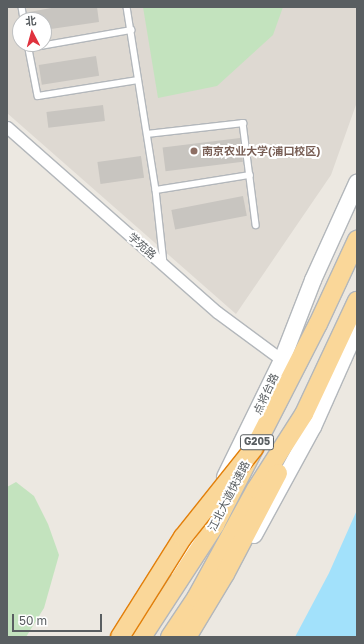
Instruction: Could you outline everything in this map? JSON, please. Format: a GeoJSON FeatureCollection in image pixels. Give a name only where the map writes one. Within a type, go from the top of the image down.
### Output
{"type":"FeatureCollection","features":[{"type":"Feature","properties":{"kind":"highway","name":"江北大道快速路"},"geometry":{"type":"LineString","coordinates":[[142,637],[215,525],[318,324],[357,240]]}},
{"type":"Feature","properties":{"kind":"highway","name":"江北大道快速路"},"geometry":{"type":"LineString","coordinates":[[170,637],[196,598],[256,489],[304,414],[357,301]]}},
{"type":"Feature","properties":{"kind":"highway"},"geometry":{"type":"LineString","coordinates":[[188,637],[270,490],[304,414]]}},
{"type":"Feature","properties":{"kind":"highway"},"geometry":{"type":"LineString","coordinates":[[120,637],[183,537],[254,448]]}},
{"type":"Feature","properties":{"kind":"main road","name":"点将台路"},"geometry":{"type":"LineString","coordinates":[[132,637],[183,559],[282,360],[313,280],[357,183]]}},
{"type":"Feature","properties":{"kind":"main road"},"geometry":{"type":"LineString","coordinates":[[195,637],[278,494],[313,427],[357,328]]}},
{"type":"Feature","properties":{"kind":"street","name":"学苑路"},"geometry":{"type":"LineString","coordinates":[[7,127],[217,312],[282,360]]}},
{"type":"Feature","properties":{"kind":"lane"},"geometry":{"type":"LineString","coordinates":[[127,7],[156,190],[164,265]]}},
{"type":"Feature","properties":{"kind":"lane"},"geometry":{"type":"LineString","coordinates":[[52,42],[131,30]]}},
{"type":"Feature","properties":{"kind":"lane"},"geometry":{"type":"LineString","coordinates":[[30,52],[38,96],[138,80]]}},
{"type":"Feature","properties":{"kind":"lane"},"geometry":{"type":"LineString","coordinates":[[147,134],[243,123],[256,225]]}},
{"type":"Feature","properties":{"kind":"lane"},"geometry":{"type":"LineString","coordinates":[[156,190],[250,175]]}},
{"type":"Feature","properties":{"kind":"shaded area","name":"南京农业大学(浦口校区)"},"geometry":{"type":"Polygon","coordinates":[[[7,7],[357,7],[357,102],[331,175],[236,314],[7,113],[7,7]]]}},
{"type":"Feature","properties":{"kind":"green space"},"geometry":{"type":"Polygon","coordinates":[[[143,7],[283,7],[273,35],[217,86],[158,98],[143,7]]]}},
{"type":"Feature","properties":{"kind":"green space"},"geometry":{"type":"Polygon","coordinates":[[[16,482],[34,496],[48,524],[59,555],[44,608],[26,637],[7,637],[7,487],[16,482]]]}},
{"type":"Feature","properties":{"kind":"water"},"geometry":{"type":"Polygon","coordinates":[[[357,510],[357,637],[295,637],[329,573],[357,510]]]}},
{"type":"Feature","properties":{"kind":"building"},"geometry":{"type":"Polygon","coordinates":[[[57,7],[97,7],[99,22],[52,29],[52,12],[29,12],[57,7]]]}},
{"type":"Feature","properties":{"kind":"building"},"geometry":{"type":"Polygon","coordinates":[[[96,56],[99,76],[42,85],[39,65],[96,56]]]}},
{"type":"Feature","properties":{"kind":"building"},"geometry":{"type":"Polygon","coordinates":[[[103,105],[105,121],[48,128],[46,112],[103,105]]]}},
{"type":"Feature","properties":{"kind":"building"},"geometry":{"type":"Polygon","coordinates":[[[240,138],[243,162],[166,171],[163,148],[240,138]]]}},
{"type":"Feature","properties":{"kind":"building"},"geometry":{"type":"Polygon","coordinates":[[[141,156],[144,178],[100,184],[97,162],[141,156]]]}},
{"type":"Feature","properties":{"kind":"building"},"geometry":{"type":"Polygon","coordinates":[[[243,196],[247,216],[175,230],[171,210],[243,196]]]}},
{"type":"Feature","properties":{"kind":"place","name":"南京农业大学(浦口校区)"},"geometry":{"type":"Point","coordinates":[194,151]}}]}
